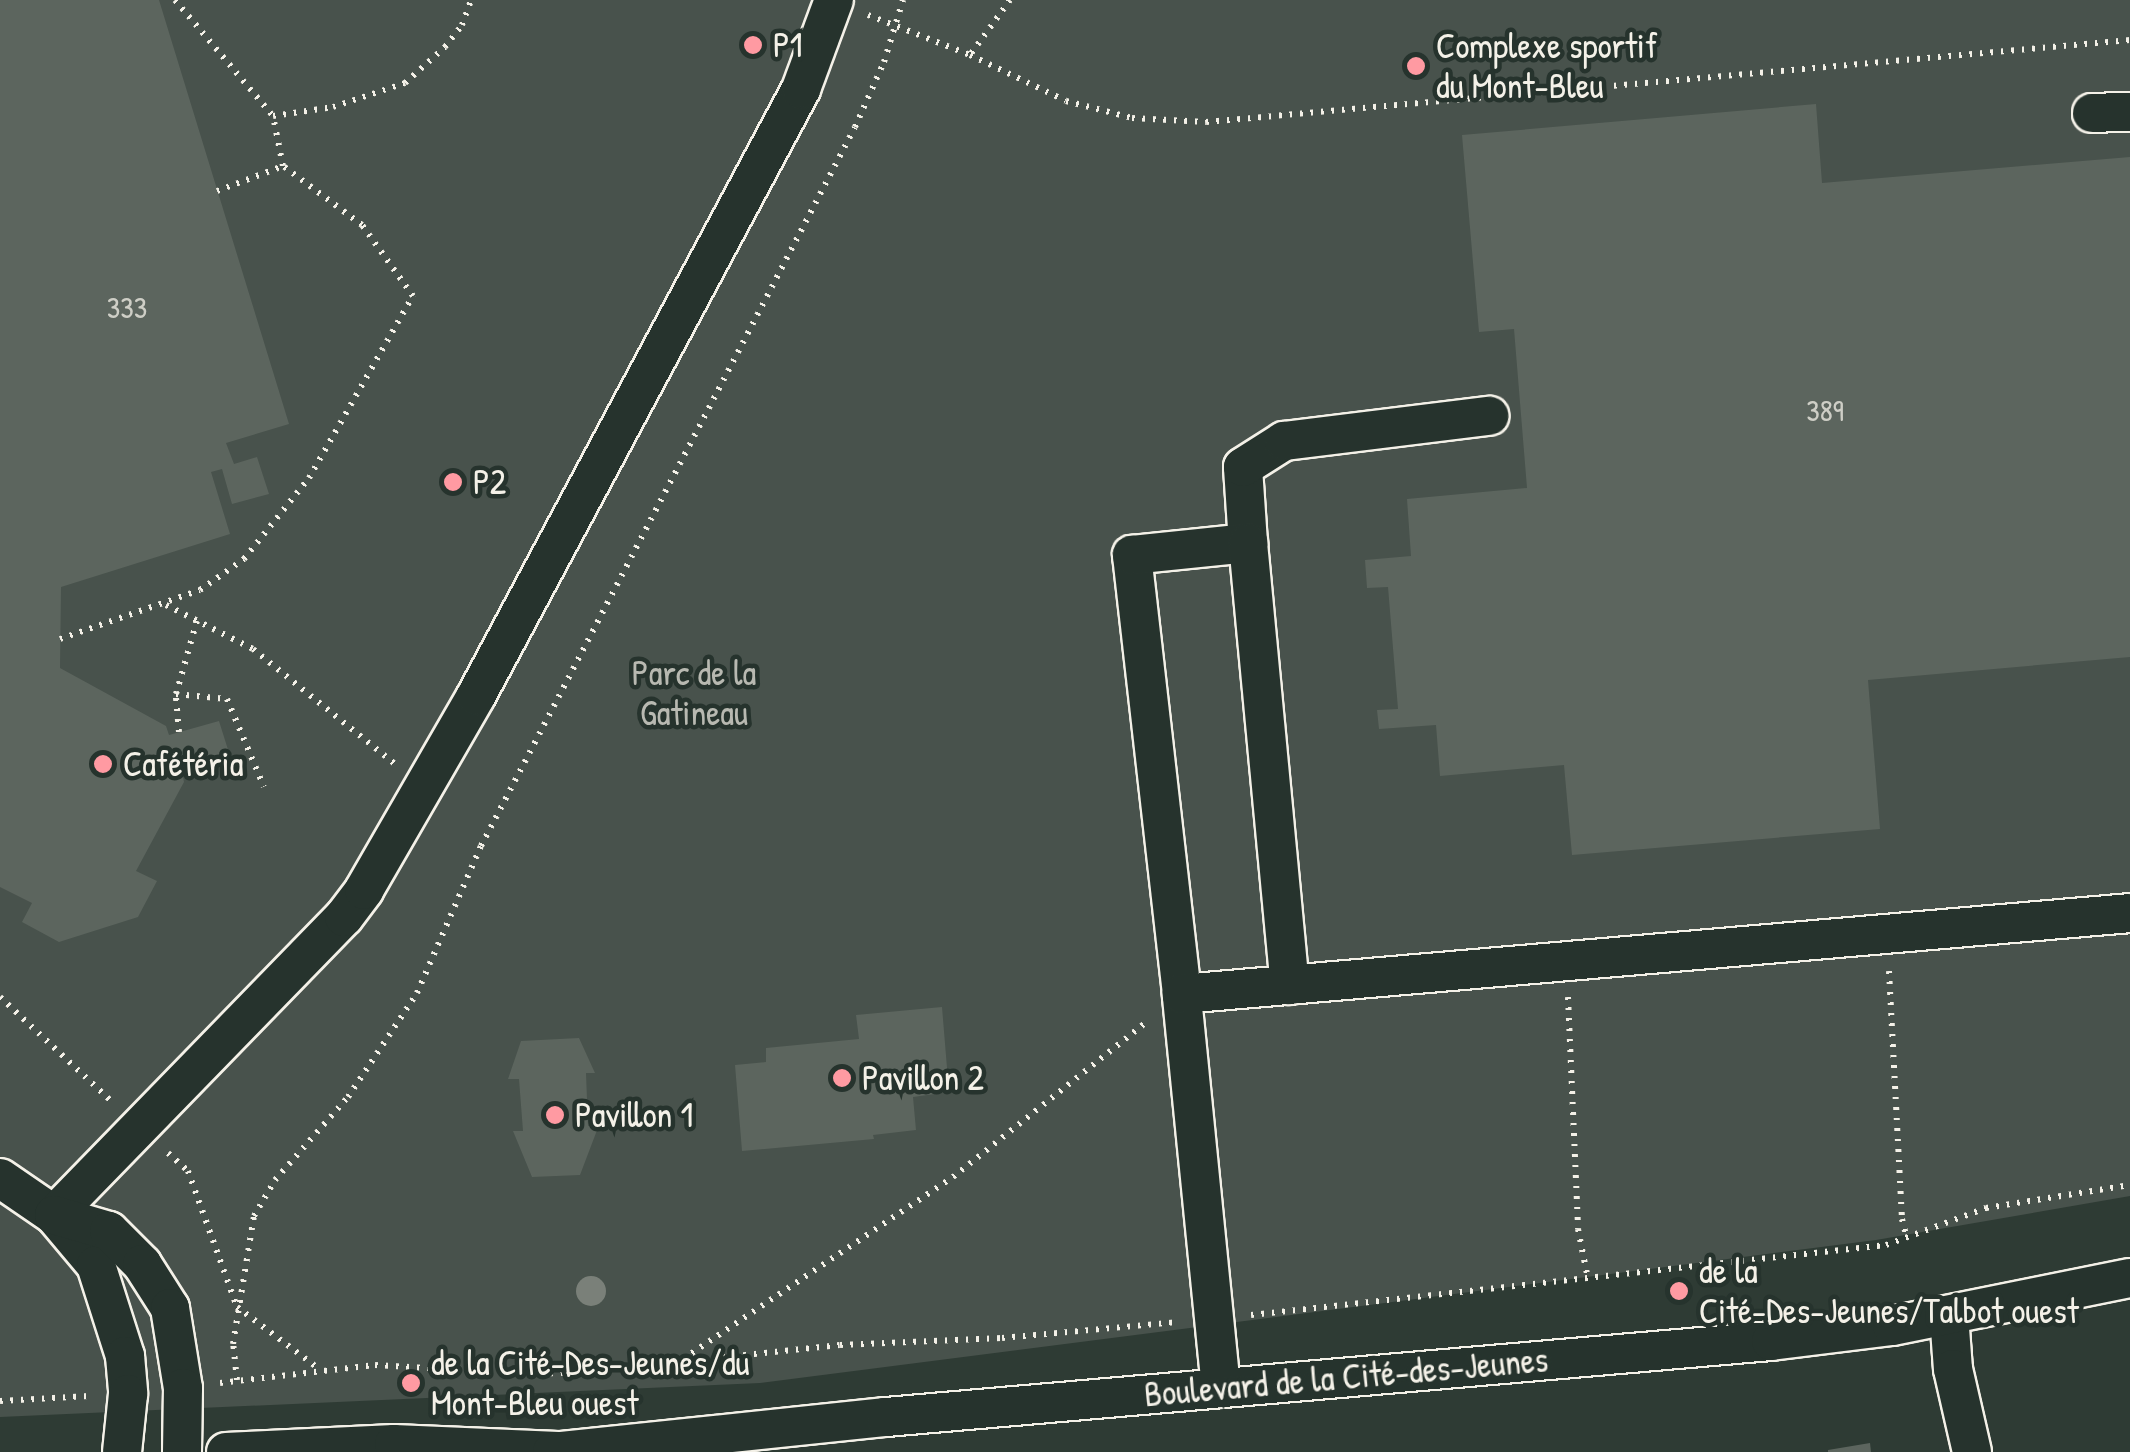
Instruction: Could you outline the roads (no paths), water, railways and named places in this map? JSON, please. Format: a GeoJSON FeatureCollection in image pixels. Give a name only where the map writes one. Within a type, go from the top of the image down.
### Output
{"type":"FeatureCollection","features":[{"type":"Feature","properties":{"kind":"street"},"geometry":{"type":"LineString","coordinates":[[54,1215],[344,917],[426,782],[801,89],[834,0]]}},
{"type":"Feature","properties":{"kind":"street"},"geometry":{"type":"LineString","coordinates":[[2092,114],[2130,112]]}},
{"type":"Feature","properties":{"kind":"street"},"geometry":{"type":"LineString","coordinates":[[1290,985],[1242,468],[1284,441],[1489,416]]}},
{"type":"Feature","properties":{"kind":"street"},"geometry":{"type":"LineString","coordinates":[[1221,1388],[1182,994],[1132,554],[1248,543]]}},
{"type":"Feature","properties":{"kind":"street"},"geometry":{"type":"LineString","coordinates":[[1182,994],[2130,913]]}},
{"type":"Feature","properties":{"kind":"street"},"geometry":{"type":"LineString","coordinates":[[0,1178],[54,1215],[96,1265],[125,1356],[128,1394],[122,1452]]}},
{"type":"Feature","properties":{"kind":"street"},"geometry":{"type":"LineString","coordinates":[[54,1215],[109,1231],[142,1264],[170,1308],[183,1388],[182,1452]]}},
{"type":"Feature","properties":{"kind":"street","name":"Boulevard de la Cité-des-Jeunes"},"geometry":{"type":"LineString","coordinates":[[226,1452],[394,1444],[555,1451],[1771,1341],[1949,1316],[2130,1278]]}},
{"type":"Feature","properties":{"kind":"street"},"geometry":{"type":"LineString","coordinates":[[1949,1316],[1953,1369],[1972,1452]]}},
{"type":"Feature","properties":{"kind":"place","name":"P1"},"geometry":{"type":"Point","coordinates":[753,45]}},
{"type":"Feature","properties":{"kind":"place","name":"Complexe sportif du Mont-Bleu"},"geometry":{"type":"Point","coordinates":[1416,66]}},
{"type":"Feature","properties":{"kind":"place","name":"P2"},"geometry":{"type":"Point","coordinates":[453,482]}},
{"type":"Feature","properties":{"kind":"place","name":"Cafétéria"},"geometry":{"type":"Point","coordinates":[103,764]}},
{"type":"Feature","properties":{"kind":"place","name":"Pavillon 2"},"geometry":{"type":"Point","coordinates":[842,1078]}},
{"type":"Feature","properties":{"kind":"place","name":"Pavillon 1"},"geometry":{"type":"Point","coordinates":[555,1115]}},
{"type":"Feature","properties":{"kind":"place","name":"de la Cité-Des-Jeunes/Talbot ouest"},"geometry":{"type":"Point","coordinates":[1679,1291]}},
{"type":"Feature","properties":{"kind":"place","name":"de la Cité-Des-Jeunes/du Mont-Bleu ouest"},"geometry":{"type":"Point","coordinates":[411,1383]}},
{"type":"Feature","properties":{"kind":"park label","name":"Parc de la Gatineau"},"geometry":{"type":"Point","coordinates":[694,693]}}]}
